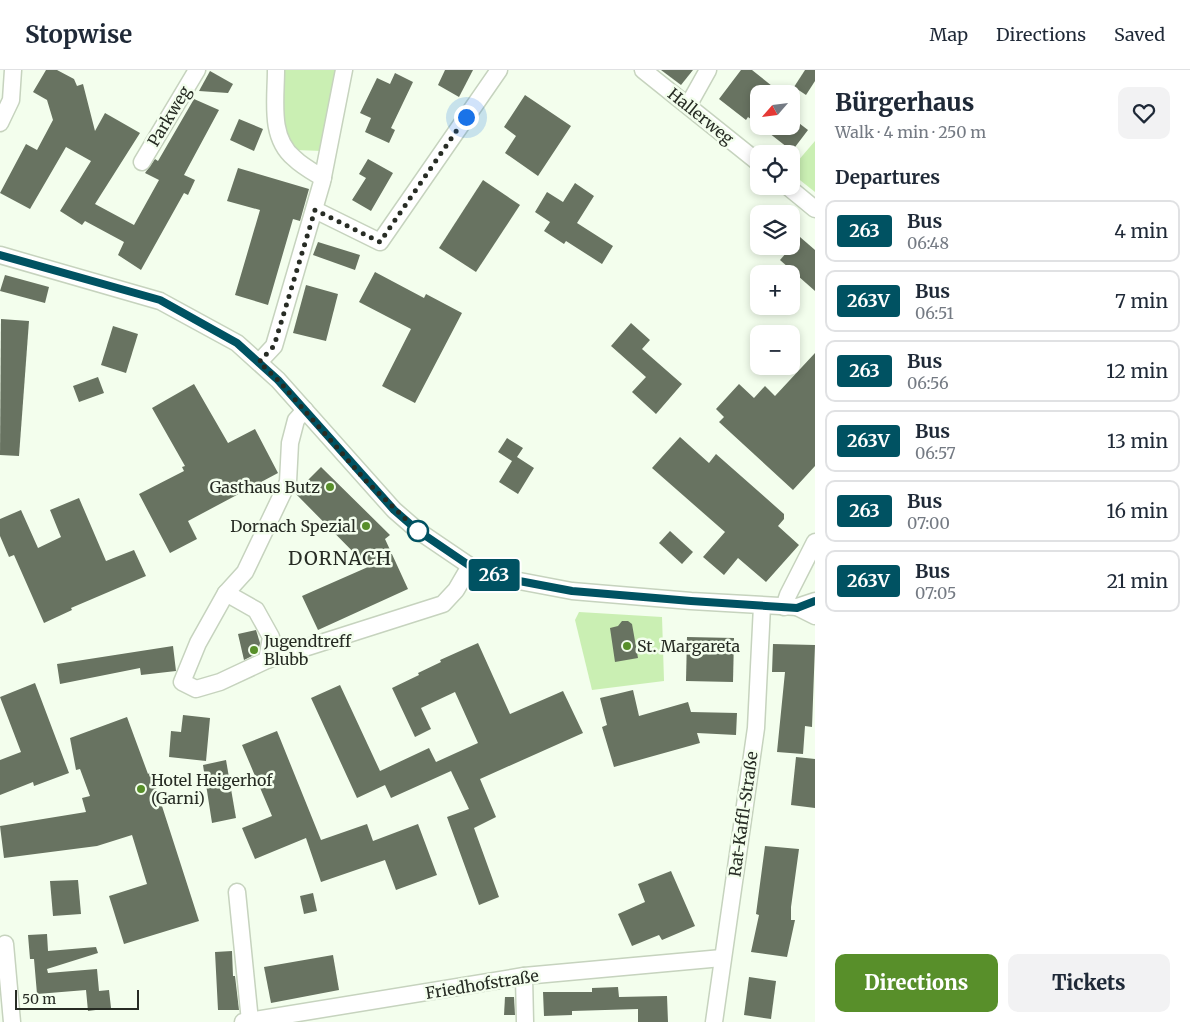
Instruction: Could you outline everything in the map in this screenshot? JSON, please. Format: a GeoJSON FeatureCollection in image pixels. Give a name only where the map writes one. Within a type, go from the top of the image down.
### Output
{"type":"FeatureCollection","features":[{"type":"Feature","properties":{"kind":"street"},"geometry":{"type":"LineString","coordinates":[[0,123],[11,100],[13,70]]}},
{"type":"Feature","properties":{"kind":"street","name":"Parkweg"},"geometry":{"type":"LineString","coordinates":[[142,162],[197,70]]}},
{"type":"Feature","properties":{"kind":"street"},"geometry":{"type":"LineString","coordinates":[[276,70],[278,139],[293,158],[323,178]]}},
{"type":"Feature","properties":{"kind":"street"},"geometry":{"type":"LineString","coordinates":[[259,362],[274,346],[315,210],[344,70]]}},
{"type":"Feature","properties":{"kind":"street"},"geometry":{"type":"LineString","coordinates":[[315,210],[380,242],[498,70]]}},
{"type":"Feature","properties":{"kind":"street","name":"Hallerweg"},"geometry":{"type":"LineString","coordinates":[[644,70],[689,104],[750,155]]}},
{"type":"Feature","properties":{"kind":"street"},"geometry":{"type":"LineString","coordinates":[[689,104],[708,70]]}},
{"type":"Feature","properties":{"kind":"street"},"geometry":{"type":"LineString","coordinates":[[798,195],[815,210]]}},
{"type":"Feature","properties":{"kind":"street"},"geometry":{"type":"LineString","coordinates":[[0,255],[160,300],[230,339],[259,362],[305,410],[394,510],[417,530],[470,566],[503,578],[538,586],[762,606],[791,607],[815,601]]}},
{"type":"Feature","properties":{"kind":"street"},"geometry":{"type":"LineString","coordinates":[[305,410],[296,420],[292,435],[288,482],[245,572],[226,593],[198,643],[182,682],[196,689],[220,682],[266,660],[443,604],[456,590],[470,566]]}},
{"type":"Feature","properties":{"kind":"street"},"geometry":{"type":"LineString","coordinates":[[791,607],[788,595],[815,542]]}},
{"type":"Feature","properties":{"kind":"street"},"geometry":{"type":"LineString","coordinates":[[226,593],[256,610],[270,637],[266,660]]}},
{"type":"Feature","properties":{"kind":"street","name":"Rat-Kaffl-Straße"},"geometry":{"type":"LineString","coordinates":[[714,1022],[756,728],[762,606]]}},
{"type":"Feature","properties":{"kind":"street"},"geometry":{"type":"LineString","coordinates":[[791,607],[815,616]]}},
{"type":"Feature","properties":{"kind":"street"},"geometry":{"type":"LineString","coordinates":[[237,892],[246,1022]]}},
{"type":"Feature","properties":{"kind":"street"},"geometry":{"type":"LineString","coordinates":[[5,944],[12,1022]]}},
{"type":"Feature","properties":{"kind":"street","name":"Friedhofstraße"},"geometry":{"type":"LineString","coordinates":[[246,1022],[325,1015],[524,976],[722,958]]}},
{"type":"Feature","properties":{"kind":"street"},"geometry":{"type":"LineString","coordinates":[[524,976],[525,1022]]}},
{"type":"Feature","properties":{"kind":"green space"},"geometry":{"type":"Polygon","coordinates":[[[284,70],[336,70],[323,151],[295,150],[284,126],[284,70]]]}},
{"type":"Feature","properties":{"kind":"green space"},"geometry":{"type":"Polygon","coordinates":[[[815,141],[815,192],[800,180],[800,158],[815,141]]]}},
{"type":"Feature","properties":{"kind":"green space"},"geometry":{"type":"Polygon","coordinates":[[[579,612],[662,617],[664,681],[592,690],[575,620],[579,612]]]}},
{"type":"Feature","properties":{"kind":"building"},"geometry":{"type":"Polygon","coordinates":[[[46,70],[57,70],[74,79],[77,86],[83,84],[95,131],[105,113],[140,133],[95,204],[134,225],[159,180],[145,173],[155,159],[158,161],[194,99],[219,110],[184,175],[195,180],[188,195],[184,193],[141,270],[118,255],[124,242],[85,221],[82,225],[60,211],[91,161],[66,147],[30,209],[0,193],[26,144],[37,150],[53,120],[47,100],[33,92],[46,70]]]}},
{"type":"Feature","properties":{"kind":"building"},"geometry":{"type":"Polygon","coordinates":[[[445,70],[473,70],[459,97],[438,85],[445,70]]]}},
{"type":"Feature","properties":{"kind":"building"},"geometry":{"type":"Polygon","coordinates":[[[661,70],[693,70],[681,85],[661,70]]]}},
{"type":"Feature","properties":{"kind":"building"},"geometry":{"type":"Polygon","coordinates":[[[741,70],[752,70],[771,85],[750,85],[750,118],[748,117],[746,120],[719,99],[741,70]]]}},
{"type":"Feature","properties":{"kind":"building"},"geometry":{"type":"Polygon","coordinates":[[[805,70],[815,70],[815,81],[806,95],[800,91],[800,85],[795,85],[805,70]]]}},
{"type":"Feature","properties":{"kind":"building"},"geometry":{"type":"Polygon","coordinates":[[[210,71],[233,84],[228,93],[199,91],[210,71]]]}},
{"type":"Feature","properties":{"kind":"building"},"geometry":{"type":"Polygon","coordinates":[[[395,73],[413,82],[391,128],[395,130],[389,143],[365,132],[371,118],[360,113],[377,78],[390,84],[395,73]]]}},
{"type":"Feature","properties":{"kind":"building"},"geometry":{"type":"Polygon","coordinates":[[[525,95],[571,126],[538,176],[505,153],[516,136],[504,127],[525,95]]]}},
{"type":"Feature","properties":{"kind":"building"},"geometry":{"type":"Polygon","coordinates":[[[239,119],[263,129],[254,151],[230,140],[239,119]]]}},
{"type":"Feature","properties":{"kind":"building"},"geometry":{"type":"Polygon","coordinates":[[[800,124],[808,130],[797,145],[784,145],[772,135],[800,135],[800,124]]]}},
{"type":"Feature","properties":{"kind":"building"},"geometry":{"type":"Polygon","coordinates":[[[368,159],[393,173],[371,211],[352,200],[366,178],[359,174],[368,159]]]}},
{"type":"Feature","properties":{"kind":"building"},"geometry":{"type":"Polygon","coordinates":[[[238,168],[309,189],[300,221],[293,219],[268,305],[235,295],[260,210],[227,201],[238,168]]]}},
{"type":"Feature","properties":{"kind":"building"},"geometry":{"type":"Polygon","coordinates":[[[483,180],[520,205],[476,272],[439,248],[483,180]]]}},
{"type":"Feature","properties":{"kind":"building"},"geometry":{"type":"Polygon","coordinates":[[[575,183],[594,196],[577,223],[613,246],[602,264],[566,241],[564,244],[544,231],[550,222],[535,212],[547,192],[563,202],[575,183]]]}},
{"type":"Feature","properties":{"kind":"building"},"geometry":{"type":"Polygon","coordinates":[[[800,237],[815,250],[815,291],[800,278],[800,265],[786,265],[780,260],[784,255],[800,255],[800,237]]]}},
{"type":"Feature","properties":{"kind":"building"},"geometry":{"type":"Polygon","coordinates":[[[318,242],[360,255],[355,270],[313,255],[318,242]]]}},
{"type":"Feature","properties":{"kind":"building"},"geometry":{"type":"Polygon","coordinates":[[[375,272],[424,298],[426,294],[462,313],[415,403],[382,386],[411,329],[359,302],[375,272]]]}},
{"type":"Feature","properties":{"kind":"building"},"geometry":{"type":"Polygon","coordinates":[[[5,275],[49,287],[45,303],[0,291],[5,275]]]}},
{"type":"Feature","properties":{"kind":"building"},"geometry":{"type":"Polygon","coordinates":[[[306,285],[338,294],[326,341],[293,333],[306,285]]]}},
{"type":"Feature","properties":{"kind":"building"},"geometry":{"type":"Polygon","coordinates":[[[1,319],[29,321],[19,456],[0,455],[1,319]]]}},
{"type":"Feature","properties":{"kind":"building"},"geometry":{"type":"Polygon","coordinates":[[[631,323],[650,340],[642,349],[682,384],[656,414],[632,392],[646,377],[611,346],[631,323]]]}},
{"type":"Feature","properties":{"kind":"building"},"geometry":{"type":"Polygon","coordinates":[[[113,326],[138,334],[126,373],[101,365],[113,326]]]}},
{"type":"Feature","properties":{"kind":"building"},"geometry":{"type":"Polygon","coordinates":[[[815,353],[815,466],[793,490],[719,422],[724,417],[716,409],[739,384],[754,398],[765,386],[775,396],[795,375],[800,375],[800,369],[815,353]]]}},
{"type":"Feature","properties":{"kind":"building"},"geometry":{"type":"Polygon","coordinates":[[[98,377],[104,393],[79,402],[73,386],[98,377]]]}},
{"type":"Feature","properties":{"kind":"building"},"geometry":{"type":"Polygon","coordinates":[[[194,384],[228,443],[255,429],[278,473],[188,521],[197,539],[170,553],[139,494],[184,471],[182,467],[185,466],[152,408],[194,384]]]}},
{"type":"Feature","properties":{"kind":"building"},"geometry":{"type":"Polygon","coordinates":[[[680,437],[709,463],[716,454],[784,514],[784,519],[778,526],[799,545],[766,582],[738,558],[724,575],[703,557],[725,532],[652,468],[680,437]]]}},
{"type":"Feature","properties":{"kind":"building"},"geometry":{"type":"Polygon","coordinates":[[[507,438],[523,448],[517,457],[534,468],[518,494],[499,482],[512,461],[498,452],[507,438]]]}},
{"type":"Feature","properties":{"kind":"building"},"geometry":{"type":"Polygon","coordinates":[[[321,467],[390,535],[385,539],[408,589],[318,630],[302,596],[368,567],[295,493],[321,467]]]}},
{"type":"Feature","properties":{"kind":"building"},"geometry":{"type":"Polygon","coordinates":[[[79,498],[106,561],[134,550],[146,576],[71,608],[72,610],[44,623],[14,555],[9,557],[0,536],[0,519],[21,510],[38,548],[61,537],[50,510],[79,498]]]}},
{"type":"Feature","properties":{"kind":"building"},"geometry":{"type":"Polygon","coordinates":[[[670,531],[693,552],[682,564],[659,543],[670,531]]]}},
{"type":"Feature","properties":{"kind":"building","name":"St. Margareta"},"geometry":{"type":"Polygon","coordinates":[[[622,621],[628,621],[632,624],[638,658],[615,662],[610,628],[618,626],[622,621]]]}},
{"type":"Feature","properties":{"kind":"building"},"geometry":{"type":"Polygon","coordinates":[[[256,630],[260,643],[258,653],[244,660],[238,634],[256,630]]]}},
{"type":"Feature","properties":{"kind":"building"},"geometry":{"type":"Polygon","coordinates":[[[687,637],[734,638],[733,682],[686,681],[687,637]]]}},
{"type":"Feature","properties":{"kind":"building"},"geometry":{"type":"Polygon","coordinates":[[[478,643],[510,714],[563,691],[583,733],[480,779],[496,817],[474,828],[499,897],[479,905],[447,817],[469,809],[451,771],[391,798],[385,785],[357,798],[311,698],[340,685],[380,771],[429,748],[436,762],[478,743],[455,692],[421,708],[431,729],[415,737],[392,688],[419,675],[418,673],[441,662],[440,660],[478,643]]]}},
{"type":"Feature","properties":{"kind":"building"},"geometry":{"type":"Polygon","coordinates":[[[773,644],[815,645],[812,727],[805,726],[803,754],[777,752],[785,672],[772,672],[773,644]]]}},
{"type":"Feature","properties":{"kind":"building"},"geometry":{"type":"Polygon","coordinates":[[[173,646],[176,671],[141,675],[140,668],[60,684],[57,664],[173,646]]]}},
{"type":"Feature","properties":{"kind":"building"},"geometry":{"type":"Polygon","coordinates":[[[35,683],[69,773],[34,786],[33,782],[0,795],[0,760],[21,752],[0,697],[35,683]]]}},
{"type":"Feature","properties":{"kind":"building"},"geometry":{"type":"Polygon","coordinates":[[[633,690],[639,716],[688,702],[691,712],[737,713],[736,735],[697,733],[700,743],[614,767],[602,727],[607,725],[600,698],[633,690]]]}},
{"type":"Feature","properties":{"kind":"building"},"geometry":{"type":"Polygon","coordinates":[[[183,715],[210,718],[206,761],[169,757],[171,731],[181,732],[183,715]]]}},
{"type":"Feature","properties":{"kind":"building"},"geometry":{"type":"Polygon","coordinates":[[[127,717],[148,774],[151,772],[199,921],[124,944],[109,896],[147,884],[132,835],[97,846],[4,858],[0,826],[86,812],[82,798],[90,796],[80,769],[76,770],[70,738],[127,717]]]}},
{"type":"Feature","properties":{"kind":"building"},"geometry":{"type":"Polygon","coordinates":[[[277,731],[321,840],[367,824],[373,841],[418,824],[437,875],[396,890],[385,860],[321,882],[306,838],[255,859],[242,828],[272,816],[242,745],[277,731]]]}},
{"type":"Feature","properties":{"kind":"building"},"geometry":{"type":"Polygon","coordinates":[[[796,757],[815,759],[815,808],[791,805],[796,757]]]}},
{"type":"Feature","properties":{"kind":"building"},"geometry":{"type":"Polygon","coordinates":[[[226,760],[236,818],[212,823],[203,765],[226,760]]]}},
{"type":"Feature","properties":{"kind":"building"},"geometry":{"type":"Polygon","coordinates":[[[765,846],[799,849],[791,907],[791,920],[795,920],[787,957],[751,952],[759,915],[756,914],[765,846]]]}},
{"type":"Feature","properties":{"kind":"building"},"geometry":{"type":"Polygon","coordinates":[[[671,871],[695,926],[662,940],[659,935],[632,946],[618,914],[645,902],[638,884],[671,871]]]}},
{"type":"Feature","properties":{"kind":"building"},"geometry":{"type":"Polygon","coordinates":[[[78,880],[81,914],[53,916],[50,881],[78,880]]]}},
{"type":"Feature","properties":{"kind":"building"},"geometry":{"type":"Polygon","coordinates":[[[313,893],[317,911],[304,914],[300,896],[313,893]]]}},
{"type":"Feature","properties":{"kind":"building"},"geometry":{"type":"Polygon","coordinates":[[[47,934],[48,951],[96,947],[98,953],[47,969],[48,973],[97,969],[99,991],[109,990],[111,1008],[88,1011],[86,990],[37,994],[34,959],[30,959],[28,935],[47,934]]]}},
{"type":"Feature","properties":{"kind":"building"},"geometry":{"type":"Polygon","coordinates":[[[232,951],[233,976],[235,976],[239,1010],[218,1010],[215,952],[232,951]]]}},
{"type":"Feature","properties":{"kind":"building"},"geometry":{"type":"Polygon","coordinates":[[[333,955],[339,990],[271,1003],[264,967],[333,955]]]}},
{"type":"Feature","properties":{"kind":"building"},"geometry":{"type":"Polygon","coordinates":[[[749,977],[776,981],[771,1019],[744,1015],[749,977]]]}},
{"type":"Feature","properties":{"kind":"building"},"geometry":{"type":"Polygon","coordinates":[[[618,987],[619,997],[667,996],[668,1022],[638,1022],[638,1009],[572,1011],[572,1015],[544,1016],[543,992],[592,992],[592,988],[618,987]]]}},
{"type":"Feature","properties":{"kind":"building"},"geometry":{"type":"Polygon","coordinates":[[[505,997],[514,997],[515,1015],[504,1015],[505,997]]]}},
{"type":"Feature","properties":{"kind":"bus line","name":"263"},"geometry":{"type":"LineString","coordinates":[[0,255],[160,300],[237,343],[278,380],[394,510],[417,530],[470,566],[503,578],[572,591],[797,608],[815,601]]}},
{"type":"Feature","properties":{"kind":"place","name":"Gasthaus Butz"},"geometry":{"type":"Point","coordinates":[330,487]}},
{"type":"Feature","properties":{"kind":"place","name":"Dornach Spezial"},"geometry":{"type":"Point","coordinates":[366,526]}},
{"type":"Feature","properties":{"kind":"place","name":"St. Margareta"},"geometry":{"type":"Point","coordinates":[627,646]}},
{"type":"Feature","properties":{"kind":"place","name":"Jugendtreff Blubb"},"geometry":{"type":"Point","coordinates":[254,650]}},
{"type":"Feature","properties":{"kind":"place","name":"Hotel Heigerhof (Garni)"},"geometry":{"type":"Point","coordinates":[141,789]}},
{"type":"Feature","properties":{"kind":"district","name":"DORNACH"},"geometry":{"type":"Point","coordinates":[340,558]}},
{"type":"Feature","properties":{"kind":"route"},"geometry":{"type":"LineString","coordinates":[[418,531],[368,483],[278,380],[259,362],[274,346],[315,210],[380,242],[466,117]]}}]}
